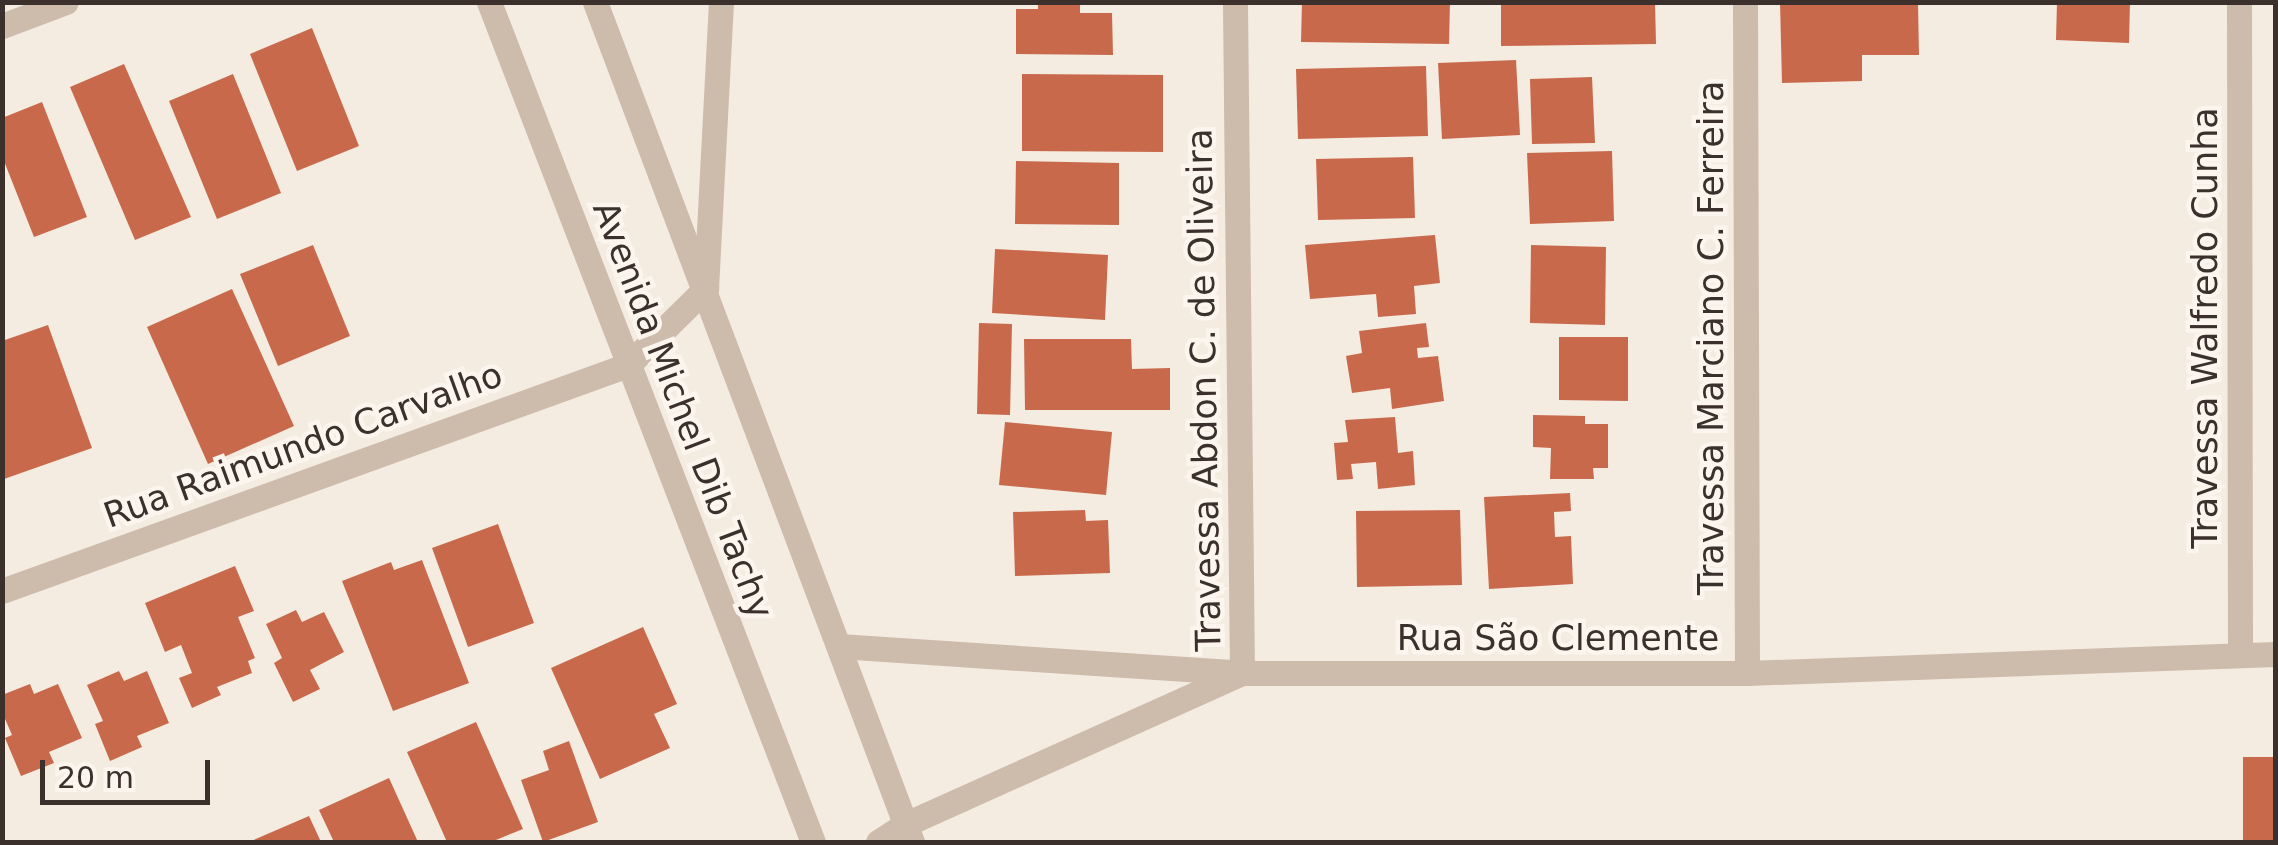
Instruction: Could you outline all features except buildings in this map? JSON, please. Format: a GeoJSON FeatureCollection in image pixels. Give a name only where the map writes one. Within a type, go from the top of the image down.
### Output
{"type":"FeatureCollection","features":[{"type":"Feature","properties":{"kind":"street"},"geometry":{"type":"LineString","coordinates":[[2,26],[66,2]]}},
{"type":"Feature","properties":{"kind":"street","name":"Avenida Michel Dib Tachy"},"geometry":{"type":"LineString","coordinates":[[489,2],[813,842]]}},
{"type":"Feature","properties":{"kind":"street","name":"Avenida Michel Dib Tachy"},"geometry":{"type":"LineString","coordinates":[[595,2],[909,834]]}},
{"type":"Feature","properties":{"kind":"street"},"geometry":{"type":"LineString","coordinates":[[628,365],[706,288],[720,2]]}},
{"type":"Feature","properties":{"kind":"street","name":"Travessa Abdon C. de Oliveira"},"geometry":{"type":"LineString","coordinates":[[839,646],[1242,673],[1235,2]]}},
{"type":"Feature","properties":{"kind":"street","name":"Travessa Marciano C. Ferreira"},"geometry":{"type":"LineString","coordinates":[[1745,2],[1747,673]]}},
{"type":"Feature","properties":{"kind":"street","name":"Travessa Walfredo Cunha"},"geometry":{"type":"LineString","coordinates":[[2240,2],[2240,654]]}},
{"type":"Feature","properties":{"kind":"street","name":"Rua Raimundo Carvalho"},"geometry":{"type":"LineString","coordinates":[[2,590],[628,365]]}},
{"type":"Feature","properties":{"kind":"street","name":"Rua São Clemente"},"geometry":{"type":"LineString","coordinates":[[878,842],[909,834],[1242,673],[1747,673],[2276,654]]}}]}
